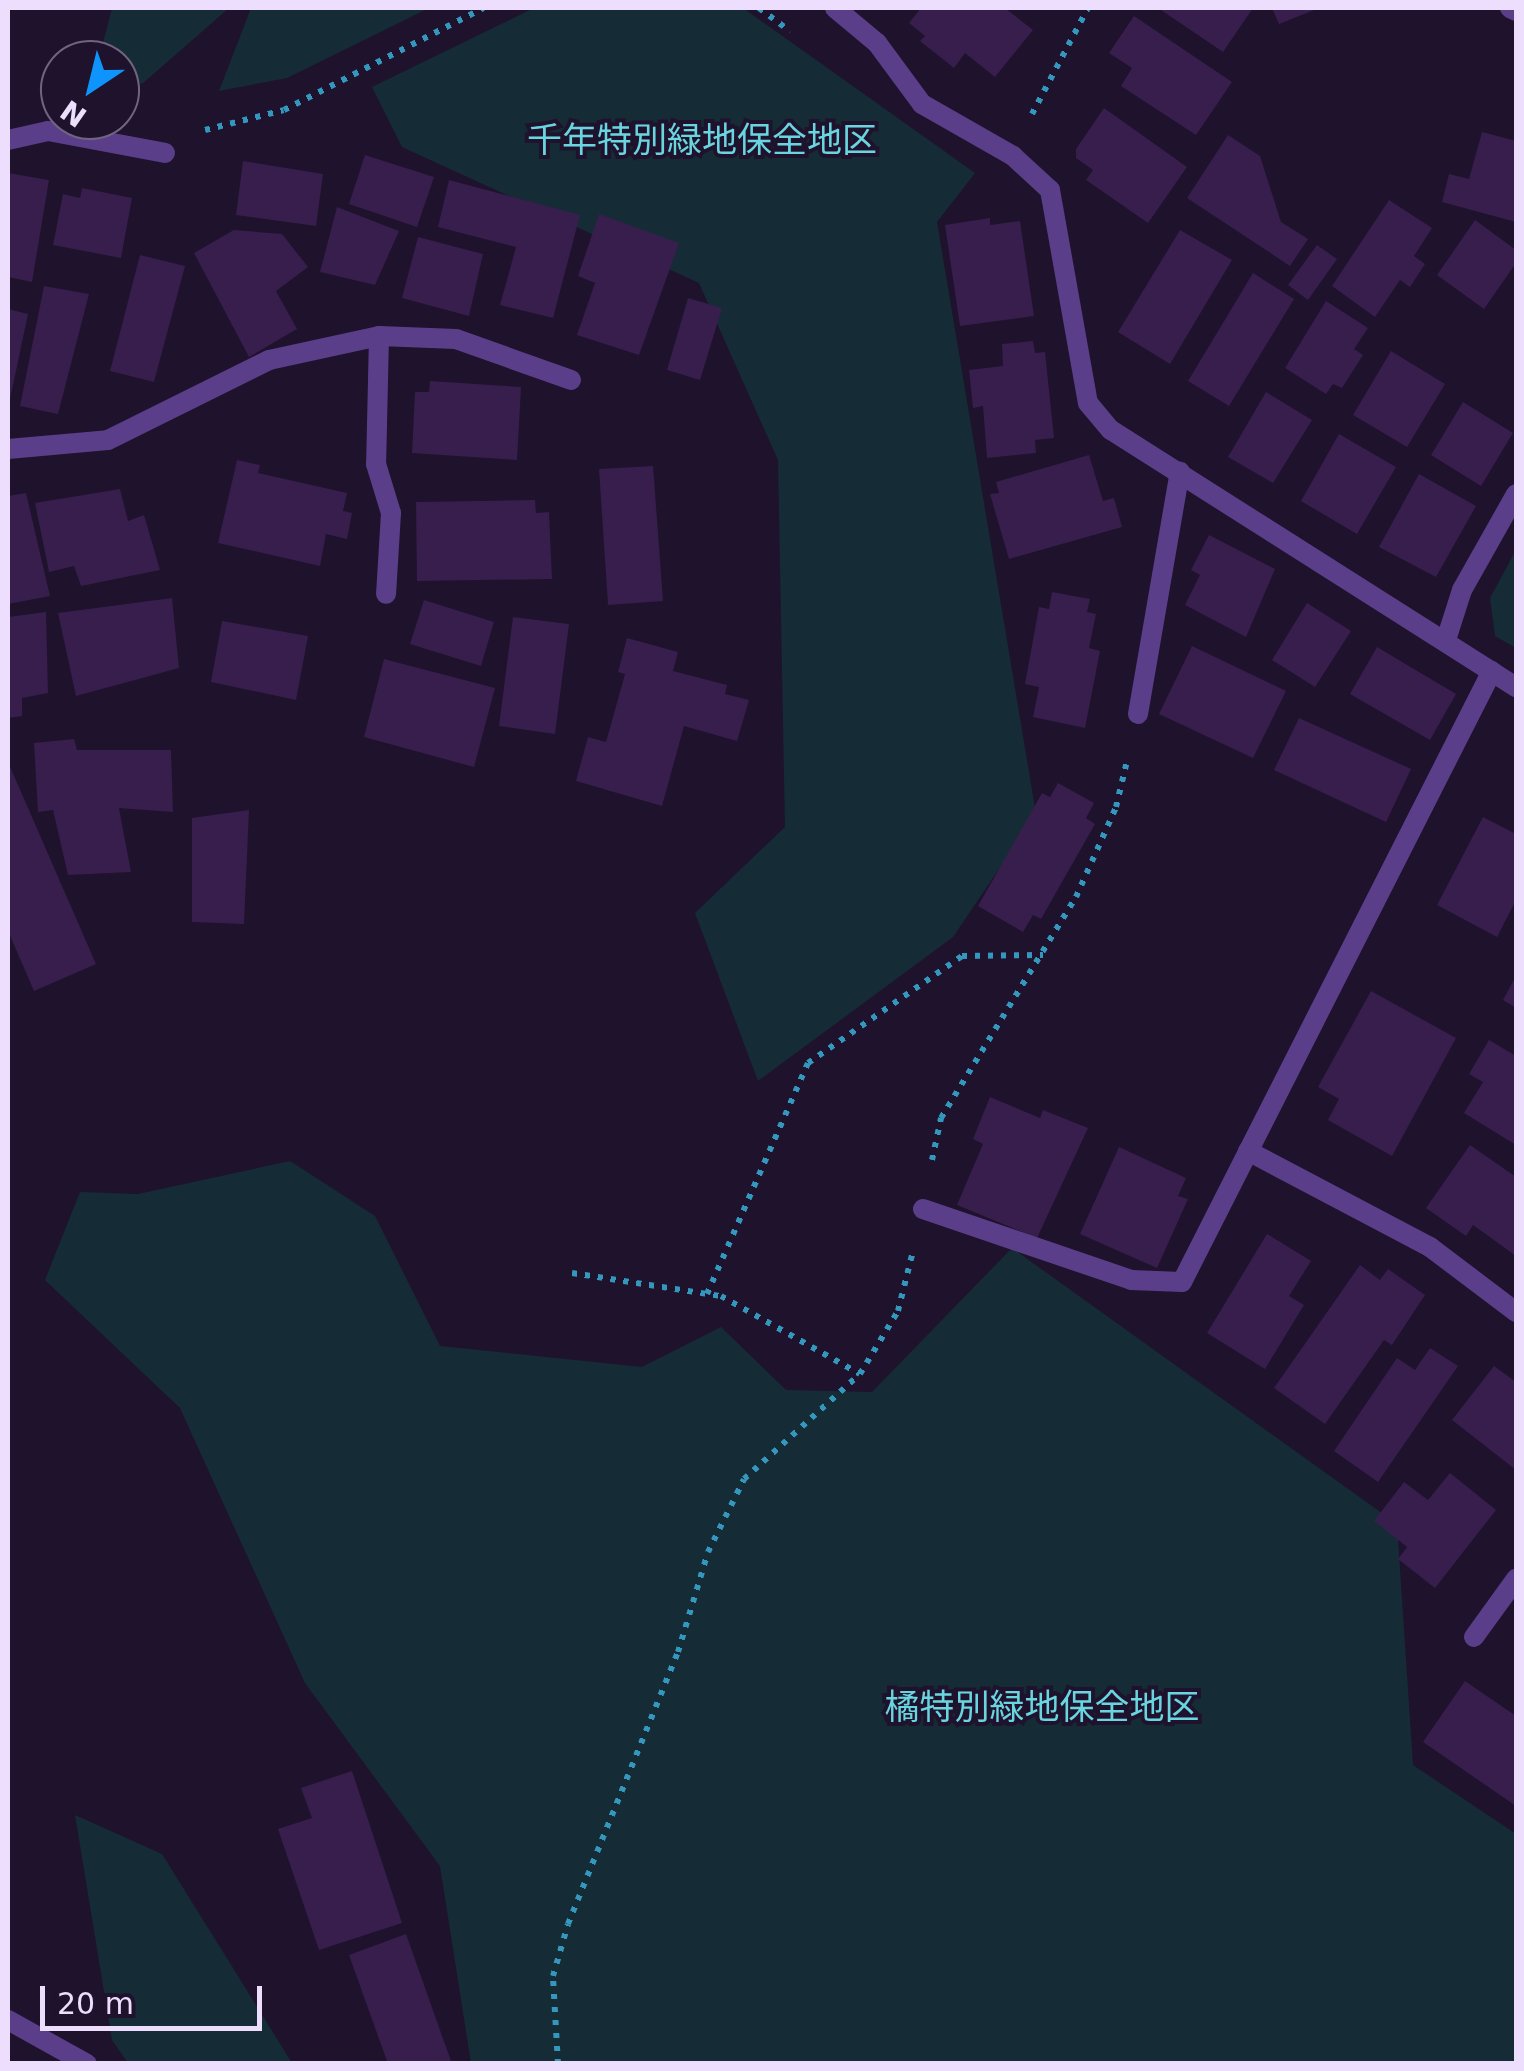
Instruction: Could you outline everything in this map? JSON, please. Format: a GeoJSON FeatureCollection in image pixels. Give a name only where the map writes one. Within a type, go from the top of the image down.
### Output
{"type":"FeatureCollection","features":[{"type":"Feature","properties":{"kind":"street"},"geometry":{"type":"LineString","coordinates":[[835,8],[877,43],[922,104],[1013,156],[1050,190],[1088,403],[1111,430],[1516,687]]}},
{"type":"Feature","properties":{"kind":"street"},"geometry":{"type":"LineString","coordinates":[[8,140],[48,131],[165,153]]}},
{"type":"Feature","properties":{"kind":"street"},"geometry":{"type":"LineString","coordinates":[[379,336],[376,464],[391,513],[386,594]]}},
{"type":"Feature","properties":{"kind":"street"},"geometry":{"type":"LineString","coordinates":[[8,449],[108,440],[269,360],[379,336],[456,339],[571,380]]}},
{"type":"Feature","properties":{"kind":"street"},"geometry":{"type":"LineString","coordinates":[[1138,714],[1180,472]]}},
{"type":"Feature","properties":{"kind":"street"},"geometry":{"type":"LineString","coordinates":[[1446,640],[1462,590],[1516,494]]}},
{"type":"Feature","properties":{"kind":"street"},"geometry":{"type":"LineString","coordinates":[[922,1210],[1132,1280],[1182,1282],[1492,671]]}},
{"type":"Feature","properties":{"kind":"street"},"geometry":{"type":"LineString","coordinates":[[1248,1151],[1430,1247],[1516,1312]]}},
{"type":"Feature","properties":{"kind":"street"},"geometry":{"type":"LineString","coordinates":[[1474,1638],[1516,1579]]}},
{"type":"Feature","properties":{"kind":"street"},"geometry":{"type":"LineString","coordinates":[[8,2020],[87,2064]]}},
{"type":"Feature","properties":{"kind":"path"},"geometry":{"type":"LineString","coordinates":[[165,153],[212,126],[284,110],[346,83],[483,8]]}},
{"type":"Feature","properties":{"kind":"path"},"geometry":{"type":"LineString","coordinates":[[1013,156],[1088,8]]}},
{"type":"Feature","properties":{"kind":"path"},"geometry":{"type":"LineString","coordinates":[[558,2064],[554,1976],[568,1924],[678,1652],[708,1552],[744,1479],[860,1374],[898,1311],[941,1118],[1044,955],[1116,807],[1138,714]]}},
{"type":"Feature","properties":{"kind":"path"},"geometry":{"type":"LineString","coordinates":[[707,1294],[808,1062],[962,956],[1044,955]]}},
{"type":"Feature","properties":{"kind":"path"},"geometry":{"type":"LineString","coordinates":[[572,1273],[707,1294],[860,1374]]}},
{"type":"Feature","properties":{"kind":"green space"},"geometry":{"type":"Polygon","coordinates":[[[112,8],[229,8],[142,84],[140,40],[104,40],[112,8]]]}},
{"type":"Feature","properties":{"kind":"green space"},"geometry":{"type":"Polygon","coordinates":[[[251,8],[429,8],[287,78],[219,91],[251,8]]]}},
{"type":"Feature","properties":{"kind":"green space","name":"千年特別緑地保全地区"},"geometry":{"type":"Polygon","coordinates":[[[534,8],[743,8],[975,173],[937,222],[1036,814],[953,937],[758,1081],[695,913],[785,827],[778,460],[699,283],[402,147],[372,87],[534,8]]]}},
{"type":"Feature","properties":{"kind":"green space"},"geometry":{"type":"Polygon","coordinates":[[[1516,550],[1516,648],[1495,636],[1490,598],[1516,550]]]}},
{"type":"Feature","properties":{"kind":"green space","name":"橘特別緑地保全地区"},"geometry":{"type":"Polygon","coordinates":[[[290,1161],[375,1216],[440,1346],[642,1367],[721,1327],[786,1390],[872,1392],[1012,1248],[1397,1524],[1413,1765],[1516,1834],[1516,2063],[471,2063],[440,1866],[305,1683],[180,1408],[45,1280],[80,1192],[138,1194],[290,1161]]]}},
{"type":"Feature","properties":{"kind":"green space"},"geometry":{"type":"Polygon","coordinates":[[[75,1815],[162,1854],[292,2063],[128,2063],[112,2040],[75,1815]]]}},
{"type":"Feature","properties":{"kind":"building"},"geometry":{"type":"Polygon","coordinates":[[[921,8],[1005,8],[1033,30],[995,77],[965,53],[954,68],[920,41],[925,36],[909,23],[921,8]]]}},
{"type":"Feature","properties":{"kind":"building"},"geometry":{"type":"Polygon","coordinates":[[[1158,8],[1253,8],[1223,52],[1158,8]]]}},
{"type":"Feature","properties":{"kind":"building"},"geometry":{"type":"Polygon","coordinates":[[[1272,8],[1319,8],[1279,24],[1272,8]]]}},
{"type":"Feature","properties":{"kind":"building"},"geometry":{"type":"Polygon","coordinates":[[[1134,16],[1232,82],[1196,135],[1121,86],[1132,68],[1109,53],[1134,16]]]}},
{"type":"Feature","properties":{"kind":"building"},"geometry":{"type":"Polygon","coordinates":[[[1104,108],[1187,167],[1148,223],[1086,180],[1093,170],[1076,158],[1076,149],[1104,108]]]}},
{"type":"Feature","properties":{"kind":"building"},"geometry":{"type":"Polygon","coordinates":[[[1482,132],[1516,141],[1516,222],[1442,202],[1449,174],[1469,179],[1482,132]]]}},
{"type":"Feature","properties":{"kind":"building"},"geometry":{"type":"Polygon","coordinates":[[[1228,135],[1260,156],[1281,222],[1308,239],[1290,266],[1187,198],[1228,135]]]}},
{"type":"Feature","properties":{"kind":"building"},"geometry":{"type":"Polygon","coordinates":[[[365,155],[434,177],[417,227],[349,204],[365,155]]]}},
{"type":"Feature","properties":{"kind":"building"},"geometry":{"type":"Polygon","coordinates":[[[243,161],[323,174],[316,226],[236,215],[243,161]]]}},
{"type":"Feature","properties":{"kind":"building"},"geometry":{"type":"Polygon","coordinates":[[[8,173],[49,180],[32,282],[8,277],[8,173]]]}},
{"type":"Feature","properties":{"kind":"building"},"geometry":{"type":"Polygon","coordinates":[[[449,180],[580,215],[553,318],[500,305],[516,247],[438,227],[449,180]]]}},
{"type":"Feature","properties":{"kind":"building"},"geometry":{"type":"Polygon","coordinates":[[[82,188],[132,198],[121,258],[53,245],[63,194],[80,198],[82,188]]]}},
{"type":"Feature","properties":{"kind":"building"},"geometry":{"type":"Polygon","coordinates":[[[1389,200],[1432,228],[1414,256],[1425,264],[1410,287],[1400,280],[1375,317],[1332,286],[1389,200]]]}},
{"type":"Feature","properties":{"kind":"building"},"geometry":{"type":"Polygon","coordinates":[[[337,207],[399,231],[375,285],[320,272],[337,207]]]}},
{"type":"Feature","properties":{"kind":"building"},"geometry":{"type":"Polygon","coordinates":[[[599,214],[679,243],[639,355],[577,335],[595,283],[578,276],[599,214]]]}},
{"type":"Feature","properties":{"kind":"building"},"geometry":{"type":"Polygon","coordinates":[[[990,218],[990,225],[1020,221],[1034,316],[960,326],[945,225],[990,218]]]}},
{"type":"Feature","properties":{"kind":"building"},"geometry":{"type":"Polygon","coordinates":[[[1475,220],[1516,250],[1516,263],[1484,309],[1437,275],[1475,220]]]}},
{"type":"Feature","properties":{"kind":"building"},"geometry":{"type":"Polygon","coordinates":[[[234,230],[282,234],[308,267],[276,291],[297,329],[249,357],[194,253],[234,230]]]}},
{"type":"Feature","properties":{"kind":"building"},"geometry":{"type":"Polygon","coordinates":[[[1180,230],[1232,260],[1170,364],[1118,332],[1180,230]]]}},
{"type":"Feature","properties":{"kind":"building"},"geometry":{"type":"Polygon","coordinates":[[[418,237],[483,254],[469,316],[402,298],[418,237]]]}},
{"type":"Feature","properties":{"kind":"building"},"geometry":{"type":"Polygon","coordinates":[[[1317,245],[1337,259],[1308,300],[1288,285],[1317,245]]]}},
{"type":"Feature","properties":{"kind":"building"},"geometry":{"type":"Polygon","coordinates":[[[140,255],[185,266],[154,382],[110,371],[140,255]]]}},
{"type":"Feature","properties":{"kind":"building"},"geometry":{"type":"Polygon","coordinates":[[[1253,273],[1294,299],[1229,406],[1188,381],[1253,273]]]}},
{"type":"Feature","properties":{"kind":"building"},"geometry":{"type":"Polygon","coordinates":[[[44,286],[89,294],[58,414],[20,406],[44,286]]]}},
{"type":"Feature","properties":{"kind":"building"},"geometry":{"type":"Polygon","coordinates":[[[688,298],[722,308],[700,380],[667,370],[688,298]]]}},
{"type":"Feature","properties":{"kind":"building"},"geometry":{"type":"Polygon","coordinates":[[[1326,301],[1368,328],[1354,349],[1363,355],[1342,388],[1333,384],[1326,394],[1285,368],[1326,301]]]}},
{"type":"Feature","properties":{"kind":"building"},"geometry":{"type":"Polygon","coordinates":[[[8,309],[28,314],[9,404],[8,404],[8,309]]]}},
{"type":"Feature","properties":{"kind":"building"},"geometry":{"type":"Polygon","coordinates":[[[1033,341],[1035,353],[1045,352],[1054,438],[1035,440],[1036,453],[987,458],[983,406],[973,408],[969,370],[1003,366],[1002,344],[1033,341]]]}},
{"type":"Feature","properties":{"kind":"building"},"geometry":{"type":"Polygon","coordinates":[[[1391,351],[1445,384],[1407,447],[1353,415],[1391,351]]]}},
{"type":"Feature","properties":{"kind":"building"},"geometry":{"type":"Polygon","coordinates":[[[430,381],[521,387],[517,460],[412,453],[415,392],[429,392],[430,381]]]}},
{"type":"Feature","properties":{"kind":"building"},"geometry":{"type":"Polygon","coordinates":[[[1266,392],[1312,420],[1273,483],[1228,457],[1266,392]]]}},
{"type":"Feature","properties":{"kind":"building"},"geometry":{"type":"Polygon","coordinates":[[[1463,402],[1513,433],[1481,486],[1431,455],[1463,402]]]}},
{"type":"Feature","properties":{"kind":"building"},"geometry":{"type":"Polygon","coordinates":[[[1339,434],[1396,467],[1357,534],[1301,501],[1339,434]]]}},
{"type":"Feature","properties":{"kind":"building"},"geometry":{"type":"Polygon","coordinates":[[[1089,455],[1103,501],[1114,498],[1122,527],[1009,559],[990,494],[999,493],[996,482],[1089,455]]]}},
{"type":"Feature","properties":{"kind":"building"},"geometry":{"type":"Polygon","coordinates":[[[237,460],[260,465],[258,473],[347,493],[343,511],[352,513],[347,539],[326,534],[320,566],[218,543],[237,460]]]}},
{"type":"Feature","properties":{"kind":"building"},"geometry":{"type":"Polygon","coordinates":[[[653,466],[663,601],[608,605],[599,469],[653,466]]]}},
{"type":"Feature","properties":{"kind":"building"},"geometry":{"type":"Polygon","coordinates":[[[1419,474],[1476,506],[1436,577],[1379,547],[1419,474]]]}},
{"type":"Feature","properties":{"kind":"building"},"geometry":{"type":"Polygon","coordinates":[[[120,489],[128,521],[144,515],[160,570],[81,586],[74,566],[49,572],[35,503],[120,489]]]}},
{"type":"Feature","properties":{"kind":"building"},"geometry":{"type":"Polygon","coordinates":[[[26,493],[50,596],[8,604],[8,496],[26,493]]]}},
{"type":"Feature","properties":{"kind":"building"},"geometry":{"type":"Polygon","coordinates":[[[535,500],[536,513],[549,512],[552,579],[417,581],[416,502],[535,500]]]}},
{"type":"Feature","properties":{"kind":"building"},"geometry":{"type":"Polygon","coordinates":[[[1209,535],[1275,569],[1246,637],[1185,605],[1200,575],[1191,570],[1209,535]]]}},
{"type":"Feature","properties":{"kind":"building"},"geometry":{"type":"Polygon","coordinates":[[[1052,592],[1090,599],[1087,612],[1096,614],[1089,648],[1100,651],[1085,728],[1033,717],[1039,687],[1025,684],[1039,607],[1049,609],[1052,592]]]}},
{"type":"Feature","properties":{"kind":"building"},"geometry":{"type":"Polygon","coordinates":[[[172,598],[179,668],[76,696],[58,613],[172,598]]]}},
{"type":"Feature","properties":{"kind":"building"},"geometry":{"type":"Polygon","coordinates":[[[424,600],[494,622],[481,666],[410,644],[424,600]]]}},
{"type":"Feature","properties":{"kind":"building"},"geometry":{"type":"Polygon","coordinates":[[[1307,603],[1351,631],[1315,687],[1272,660],[1307,603]]]}},
{"type":"Feature","properties":{"kind":"building"},"geometry":{"type":"Polygon","coordinates":[[[46,612],[48,693],[22,698],[22,716],[8,718],[8,617],[46,612]]]}},
{"type":"Feature","properties":{"kind":"building"},"geometry":{"type":"Polygon","coordinates":[[[513,617],[569,624],[555,734],[499,726],[513,617]]]}},
{"type":"Feature","properties":{"kind":"building"},"geometry":{"type":"Polygon","coordinates":[[[222,621],[308,636],[296,700],[211,682],[222,621]]]}},
{"type":"Feature","properties":{"kind":"building"},"geometry":{"type":"Polygon","coordinates":[[[627,638],[678,652],[673,671],[727,685],[725,694],[749,700],[737,741],[684,726],[662,806],[576,781],[588,737],[606,742],[625,674],[618,672],[627,638]]]}},
{"type":"Feature","properties":{"kind":"building"},"geometry":{"type":"Polygon","coordinates":[[[1192,646],[1286,691],[1253,758],[1159,714],[1192,646]]]}},
{"type":"Feature","properties":{"kind":"building"},"geometry":{"type":"Polygon","coordinates":[[[1377,647],[1456,694],[1430,740],[1350,694],[1377,647]]]}},
{"type":"Feature","properties":{"kind":"building"},"geometry":{"type":"Polygon","coordinates":[[[384,659],[495,688],[474,767],[364,737],[384,659]]]}},
{"type":"Feature","properties":{"kind":"building"},"geometry":{"type":"Polygon","coordinates":[[[1299,718],[1411,769],[1386,822],[1274,770],[1299,718]]]}},
{"type":"Feature","properties":{"kind":"building"},"geometry":{"type":"Polygon","coordinates":[[[74,739],[77,750],[171,750],[173,812],[119,808],[131,872],[68,875],[53,810],[38,812],[34,743],[74,739]]]}},
{"type":"Feature","properties":{"kind":"building"},"geometry":{"type":"Polygon","coordinates":[[[8,762],[96,964],[34,991],[8,931],[8,762]]]}},
{"type":"Feature","properties":{"kind":"building"},"geometry":{"type":"Polygon","coordinates":[[[1058,783],[1094,803],[1086,818],[1095,824],[1041,919],[1033,915],[1023,932],[978,906],[1042,793],[1050,797],[1058,783]]]}},
{"type":"Feature","properties":{"kind":"building"},"geometry":{"type":"Polygon","coordinates":[[[249,810],[244,924],[192,922],[192,818],[249,810]]]}},
{"type":"Feature","properties":{"kind":"building"},"geometry":{"type":"Polygon","coordinates":[[[1483,817],[1516,834],[1516,900],[1497,937],[1437,905],[1483,817]]]}},
{"type":"Feature","properties":{"kind":"building"},"geometry":{"type":"Polygon","coordinates":[[[1516,976],[1516,1008],[1503,1000],[1516,976]]]}},
{"type":"Feature","properties":{"kind":"building"},"geometry":{"type":"Polygon","coordinates":[[[1371,991],[1456,1038],[1392,1156],[1328,1120],[1339,1099],[1318,1087],[1371,991]]]}},
{"type":"Feature","properties":{"kind":"building"},"geometry":{"type":"Polygon","coordinates":[[[1489,1040],[1516,1056],[1516,1145],[1464,1113],[1483,1082],[1469,1074],[1489,1040]]]}},
{"type":"Feature","properties":{"kind":"building"},"geometry":{"type":"Polygon","coordinates":[[[990,1097],[1040,1118],[1043,1110],[1088,1128],[1037,1238],[957,1205],[983,1144],[973,1139],[990,1097]]]}},
{"type":"Feature","properties":{"kind":"building"},"geometry":{"type":"Polygon","coordinates":[[[1470,1145],[1516,1177],[1516,1256],[1473,1225],[1466,1236],[1426,1208],[1470,1145]]]}},
{"type":"Feature","properties":{"kind":"building"},"geometry":{"type":"Polygon","coordinates":[[[1119,1147],[1186,1178],[1178,1196],[1188,1199],[1157,1268],[1080,1234],[1119,1147]]]}},
{"type":"Feature","properties":{"kind":"building"},"geometry":{"type":"Polygon","coordinates":[[[1267,1234],[1311,1261],[1289,1296],[1304,1305],[1265,1369],[1207,1333],[1267,1234]]]}},
{"type":"Feature","properties":{"kind":"building"},"geometry":{"type":"Polygon","coordinates":[[[1360,1265],[1380,1280],[1388,1269],[1425,1295],[1392,1345],[1384,1340],[1325,1424],[1274,1388],[1360,1265]]]}},
{"type":"Feature","properties":{"kind":"building"},"geometry":{"type":"Polygon","coordinates":[[[1430,1348],[1458,1366],[1378,1482],[1334,1451],[1397,1358],[1415,1370],[1430,1348]]]}},
{"type":"Feature","properties":{"kind":"building"},"geometry":{"type":"Polygon","coordinates":[[[1494,1366],[1516,1382],[1516,1470],[1452,1420],[1494,1366]]]}},
{"type":"Feature","properties":{"kind":"building"},"geometry":{"type":"Polygon","coordinates":[[[1450,1473],[1496,1510],[1435,1588],[1398,1559],[1407,1547],[1374,1521],[1404,1482],[1428,1500],[1450,1473]]]}},
{"type":"Feature","properties":{"kind":"building"},"geometry":{"type":"Polygon","coordinates":[[[1465,1681],[1516,1716],[1516,1806],[1423,1742],[1465,1681]]]}},
{"type":"Feature","properties":{"kind":"building"},"geometry":{"type":"Polygon","coordinates":[[[352,1771],[402,1923],[319,1950],[278,1829],[312,1818],[301,1788],[352,1771]]]}},
{"type":"Feature","properties":{"kind":"building"},"geometry":{"type":"Polygon","coordinates":[[[406,1934],[452,2064],[388,2064],[349,1955],[406,1934]]]}}]}
